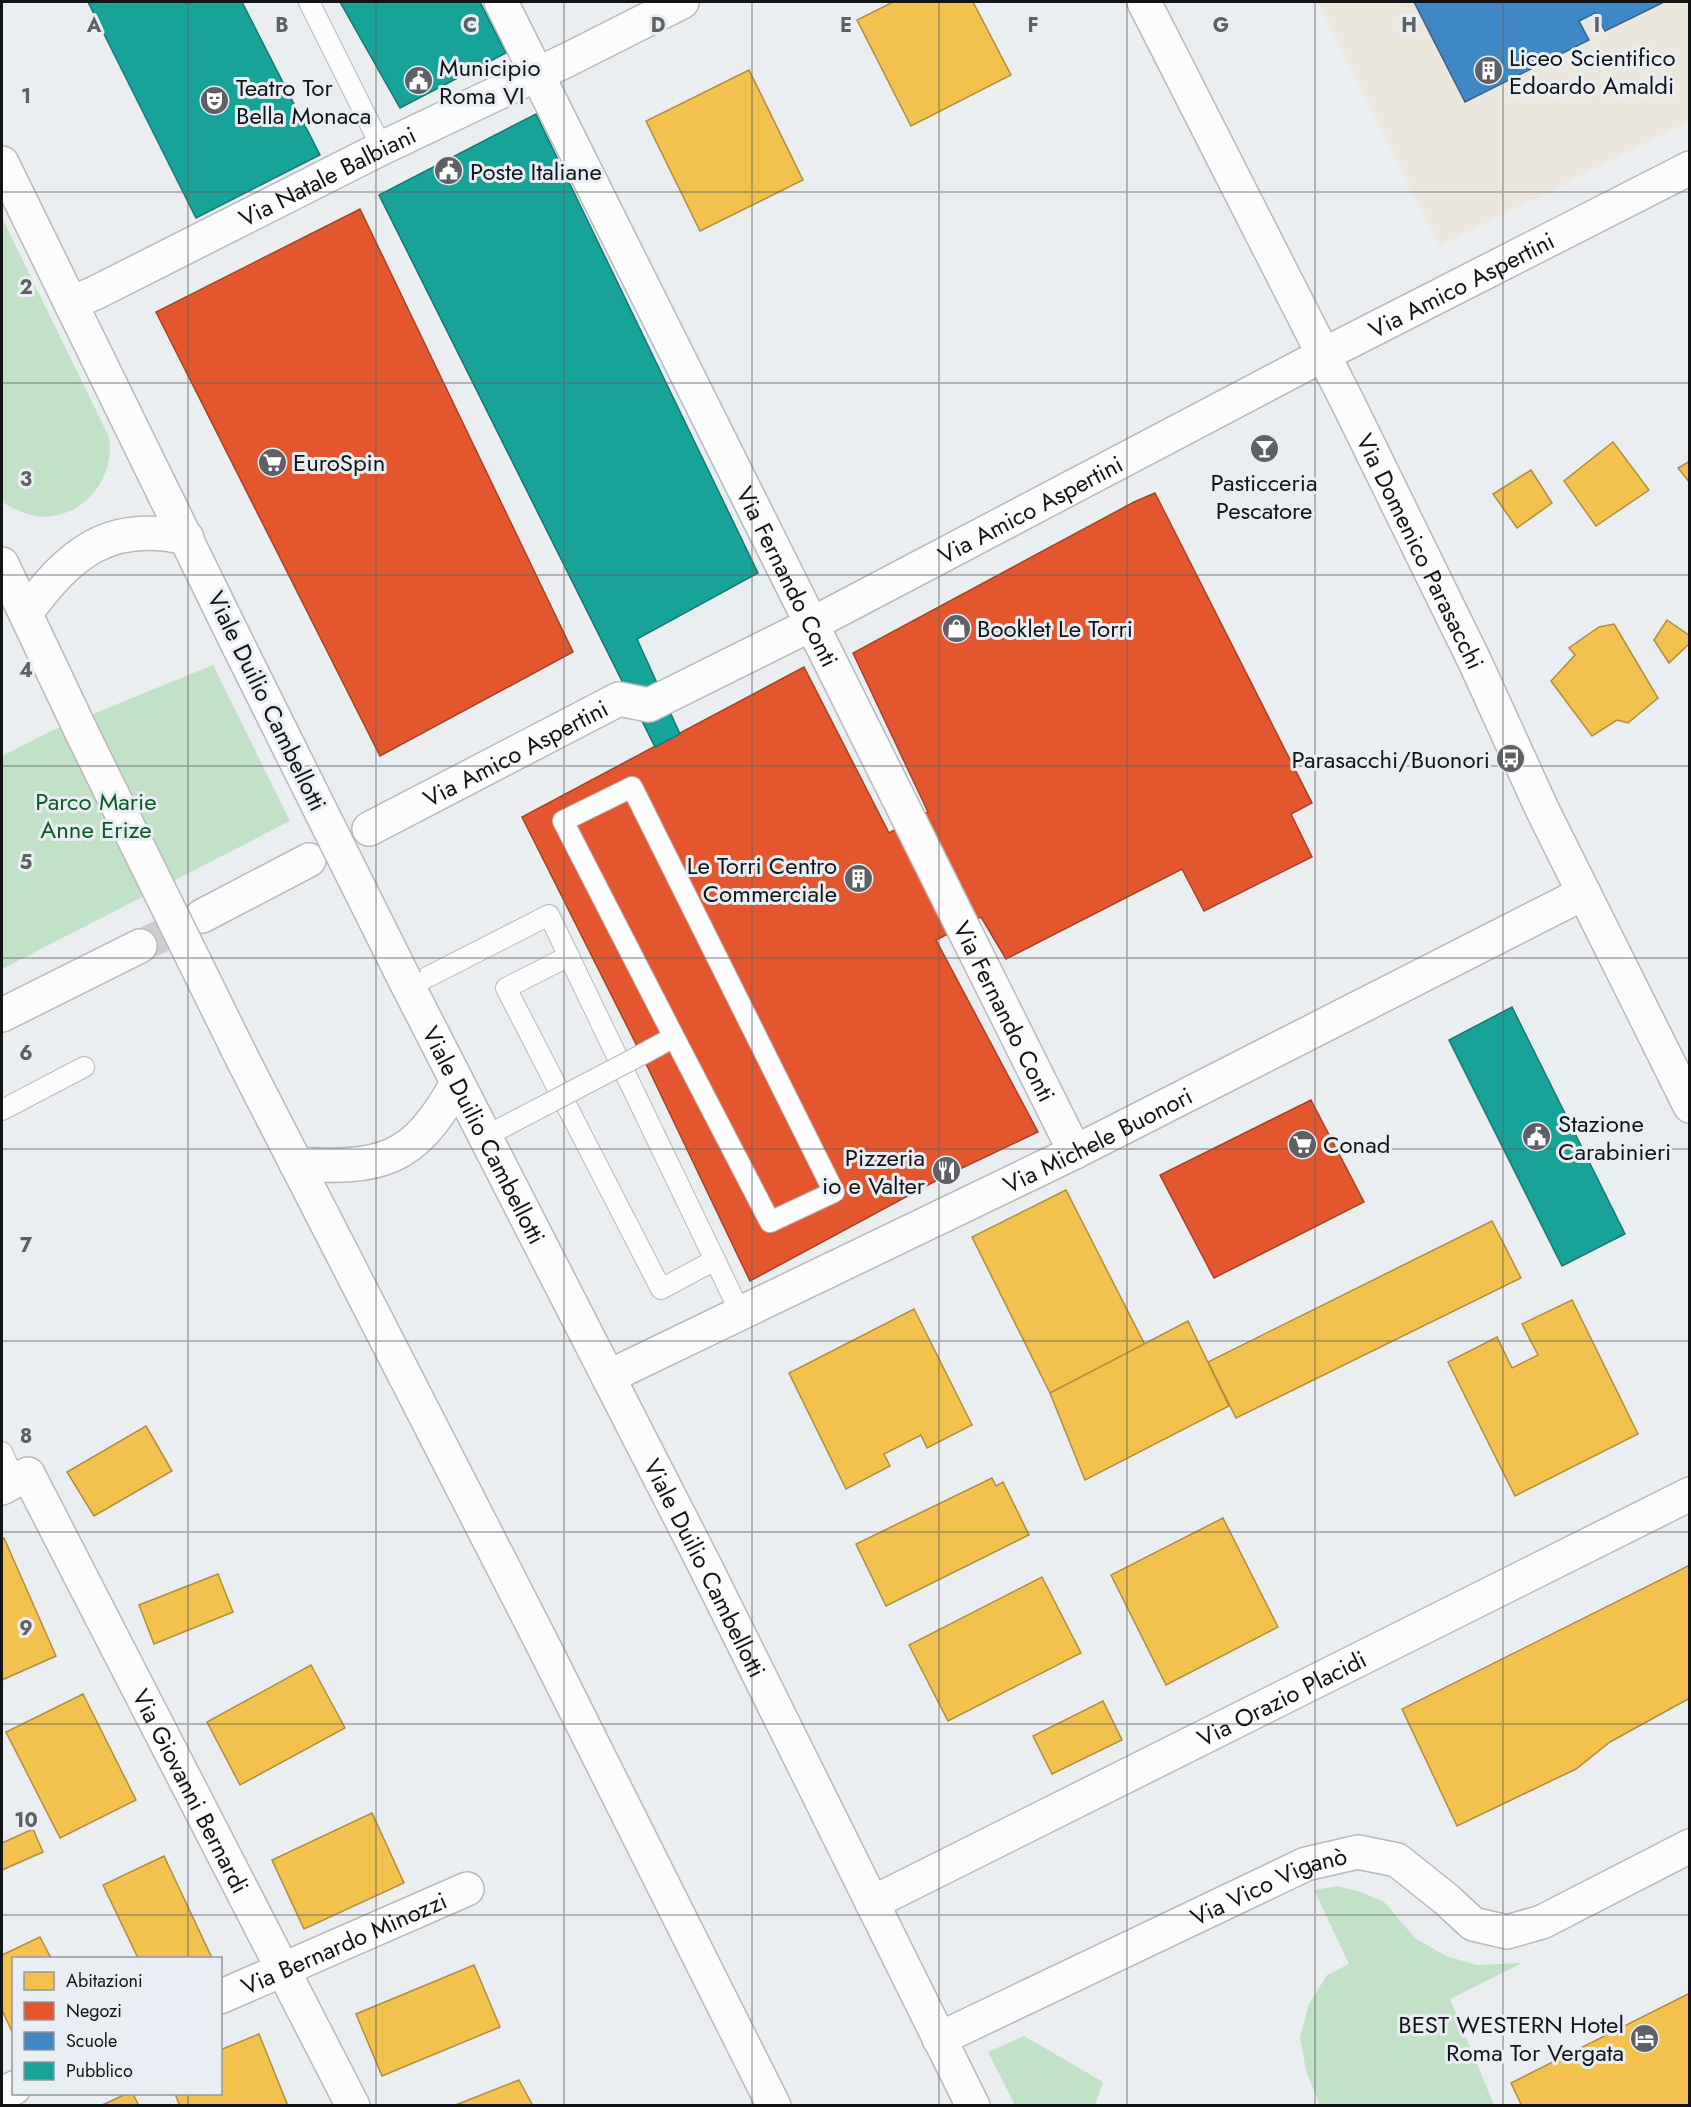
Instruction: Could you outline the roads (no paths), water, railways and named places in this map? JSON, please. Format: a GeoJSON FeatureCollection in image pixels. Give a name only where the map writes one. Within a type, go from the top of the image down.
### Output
{"type":"FeatureCollection","features":[{"type":"Feature","properties":{"kind":"street","name":"Via Fernando Conti"},"geometry":{"type":"LineString","coordinates":[[501,2],[1076,1152]]}},
{"type":"Feature","properties":{"kind":"street","name":"Via Natale Balbiani"},"geometry":{"type":"LineString","coordinates":[[71,303],[682,2]]}},
{"type":"Feature","properties":{"kind":"street","name":"Via Domenico Parasacchi"},"geometry":{"type":"LineString","coordinates":[[1144,2],[1465,641],[1542,809],[1689,1106]]}},
{"type":"Feature","properties":{"kind":"street","name":"Viale Duilio Cambellotti"},"geometry":{"type":"LineString","coordinates":[[2,163],[240,649],[484,1137],[704,1564],[973,2106]]}},
{"type":"Feature","properties":{"kind":"street","name":"Via Amico Aspertini"},"geometry":{"type":"LineString","coordinates":[[369,829],[619,699],[649,705],[812,624],[1323,355],[1689,168]]}},
{"type":"Feature","properties":{"kind":"street"},"geometry":{"type":"LineString","coordinates":[[26,613],[47,584],[66,564],[98,543],[132,533],[153,532],[187,538]]}},
{"type":"Feature","properties":{"kind":"street"},"geometry":{"type":"LineString","coordinates":[[2,564],[82,733],[243,1060],[537,1635],[774,2106]]}},
{"type":"Feature","properties":{"kind":"street"},"geometry":{"type":"LineString","coordinates":[[202,916],[309,860]]}},
{"type":"Feature","properties":{"kind":"street","name":"Via Michele Buonori"},"geometry":{"type":"LineString","coordinates":[[608,1377],[1076,1152],[1584,893]]}},
{"type":"Feature","properties":{"kind":"street"},"geometry":{"type":"LineString","coordinates":[[2,1015],[140,946]]}},
{"type":"Feature","properties":{"kind":"street"},"geometry":{"type":"LineString","coordinates":[[296,1164],[350,1166],[391,1156],[407,1147],[429,1127],[457,1083]]}},
{"type":"Feature","properties":{"kind":"street","name":"Via Giovanni Bernardi"},"geometry":{"type":"LineString","coordinates":[[15,1481],[284,1969],[353,2106]]}},
{"type":"Feature","properties":{"kind":"street","name":"Via Orazio Placidi"},"geometry":{"type":"LineString","coordinates":[[872,1903],[1689,1494]]}},
{"type":"Feature","properties":{"kind":"street","name":"Via Vico Viganò"},"geometry":{"type":"LineString","coordinates":[[939,2038],[1306,1863],[1358,1852],[1397,1860],[1473,1924],[1507,1932],[1542,1922],[1689,1846]]}},
{"type":"Feature","properties":{"kind":"street","name":"Via Bernardo Minozzi"},"geometry":{"type":"LineString","coordinates":[[222,1996],[467,1889]]}},
{"type":"Feature","properties":{"kind":"lane"},"geometry":{"type":"LineString","coordinates":[[309,2],[382,148]]}},
{"type":"Feature","properties":{"kind":"lane"},"geometry":{"type":"LineString","coordinates":[[632,787],[834,1192],[770,1222],[674,1037],[563,821],[632,787]]}},
{"type":"Feature","properties":{"kind":"lane"},"geometry":{"type":"LineString","coordinates":[[407,983],[549,915],[740,1312]]}},
{"type":"Feature","properties":{"kind":"lane"},"geometry":{"type":"LineString","coordinates":[[569,956],[506,988],[661,1289],[715,1260]]}},
{"type":"Feature","properties":{"kind":"lane"},"geometry":{"type":"LineString","coordinates":[[484,1137],[674,1037]]}},
{"type":"Feature","properties":{"kind":"lane"},"geometry":{"type":"LineString","coordinates":[[2,1110],[84,1067]]}},
{"type":"Feature","properties":{"kind":"lane"},"geometry":{"type":"LineString","coordinates":[[2,1452],[15,1481]]}},
{"type":"Feature","properties":{"kind":"tunnel"},"geometry":{"type":"LineString","coordinates":[[140,946],[202,916]]}},
{"type":"Feature","properties":{"kind":"place","name":"Liceo Scientifico Edoardo Amaldi"},"geometry":{"type":"Point","coordinates":[1488,71]}},
{"type":"Feature","properties":{"kind":"place","name":"Municipio Roma VI"},"geometry":{"type":"Point","coordinates":[418,81]}},
{"type":"Feature","properties":{"kind":"place","name":"Teatro Tor Bella Monaca"},"geometry":{"type":"Point","coordinates":[215,101]}},
{"type":"Feature","properties":{"kind":"place","name":"Poste Italiane"},"geometry":{"type":"Point","coordinates":[449,171]}},
{"type":"Feature","properties":{"kind":"place","name":"Pasticceria Pescatore"},"geometry":{"type":"Point","coordinates":[1264,449]}},
{"type":"Feature","properties":{"kind":"place","name":"EuroSpin"},"geometry":{"type":"Point","coordinates":[272,462]}},
{"type":"Feature","properties":{"kind":"place","name":"Booklet Le Torri"},"geometry":{"type":"Point","coordinates":[956,628]}},
{"type":"Feature","properties":{"kind":"place","name":"Parasacchi/Buonori"},"geometry":{"type":"Point","coordinates":[1511,759]}},
{"type":"Feature","properties":{"kind":"place","name":"Le Torri Centro Commerciale"},"geometry":{"type":"Point","coordinates":[858,879]}},
{"type":"Feature","properties":{"kind":"place","name":"Stazione Carabinieri"},"geometry":{"type":"Point","coordinates":[1537,1137]}},
{"type":"Feature","properties":{"kind":"place","name":"Conad"},"geometry":{"type":"Point","coordinates":[1302,1144]}},
{"type":"Feature","properties":{"kind":"place","name":"Pizzeria io e Valter"},"geometry":{"type":"Point","coordinates":[946,1171]}},
{"type":"Feature","properties":{"kind":"place","name":"BEST WESTERN Hotel Roma Tor Vergata"},"geometry":{"type":"Point","coordinates":[1645,2038]}},
{"type":"Feature","properties":{"kind":"park label","name":"Parco Marie Anne Erize"},"geometry":{"type":"Point","coordinates":[96,815]}}]}
